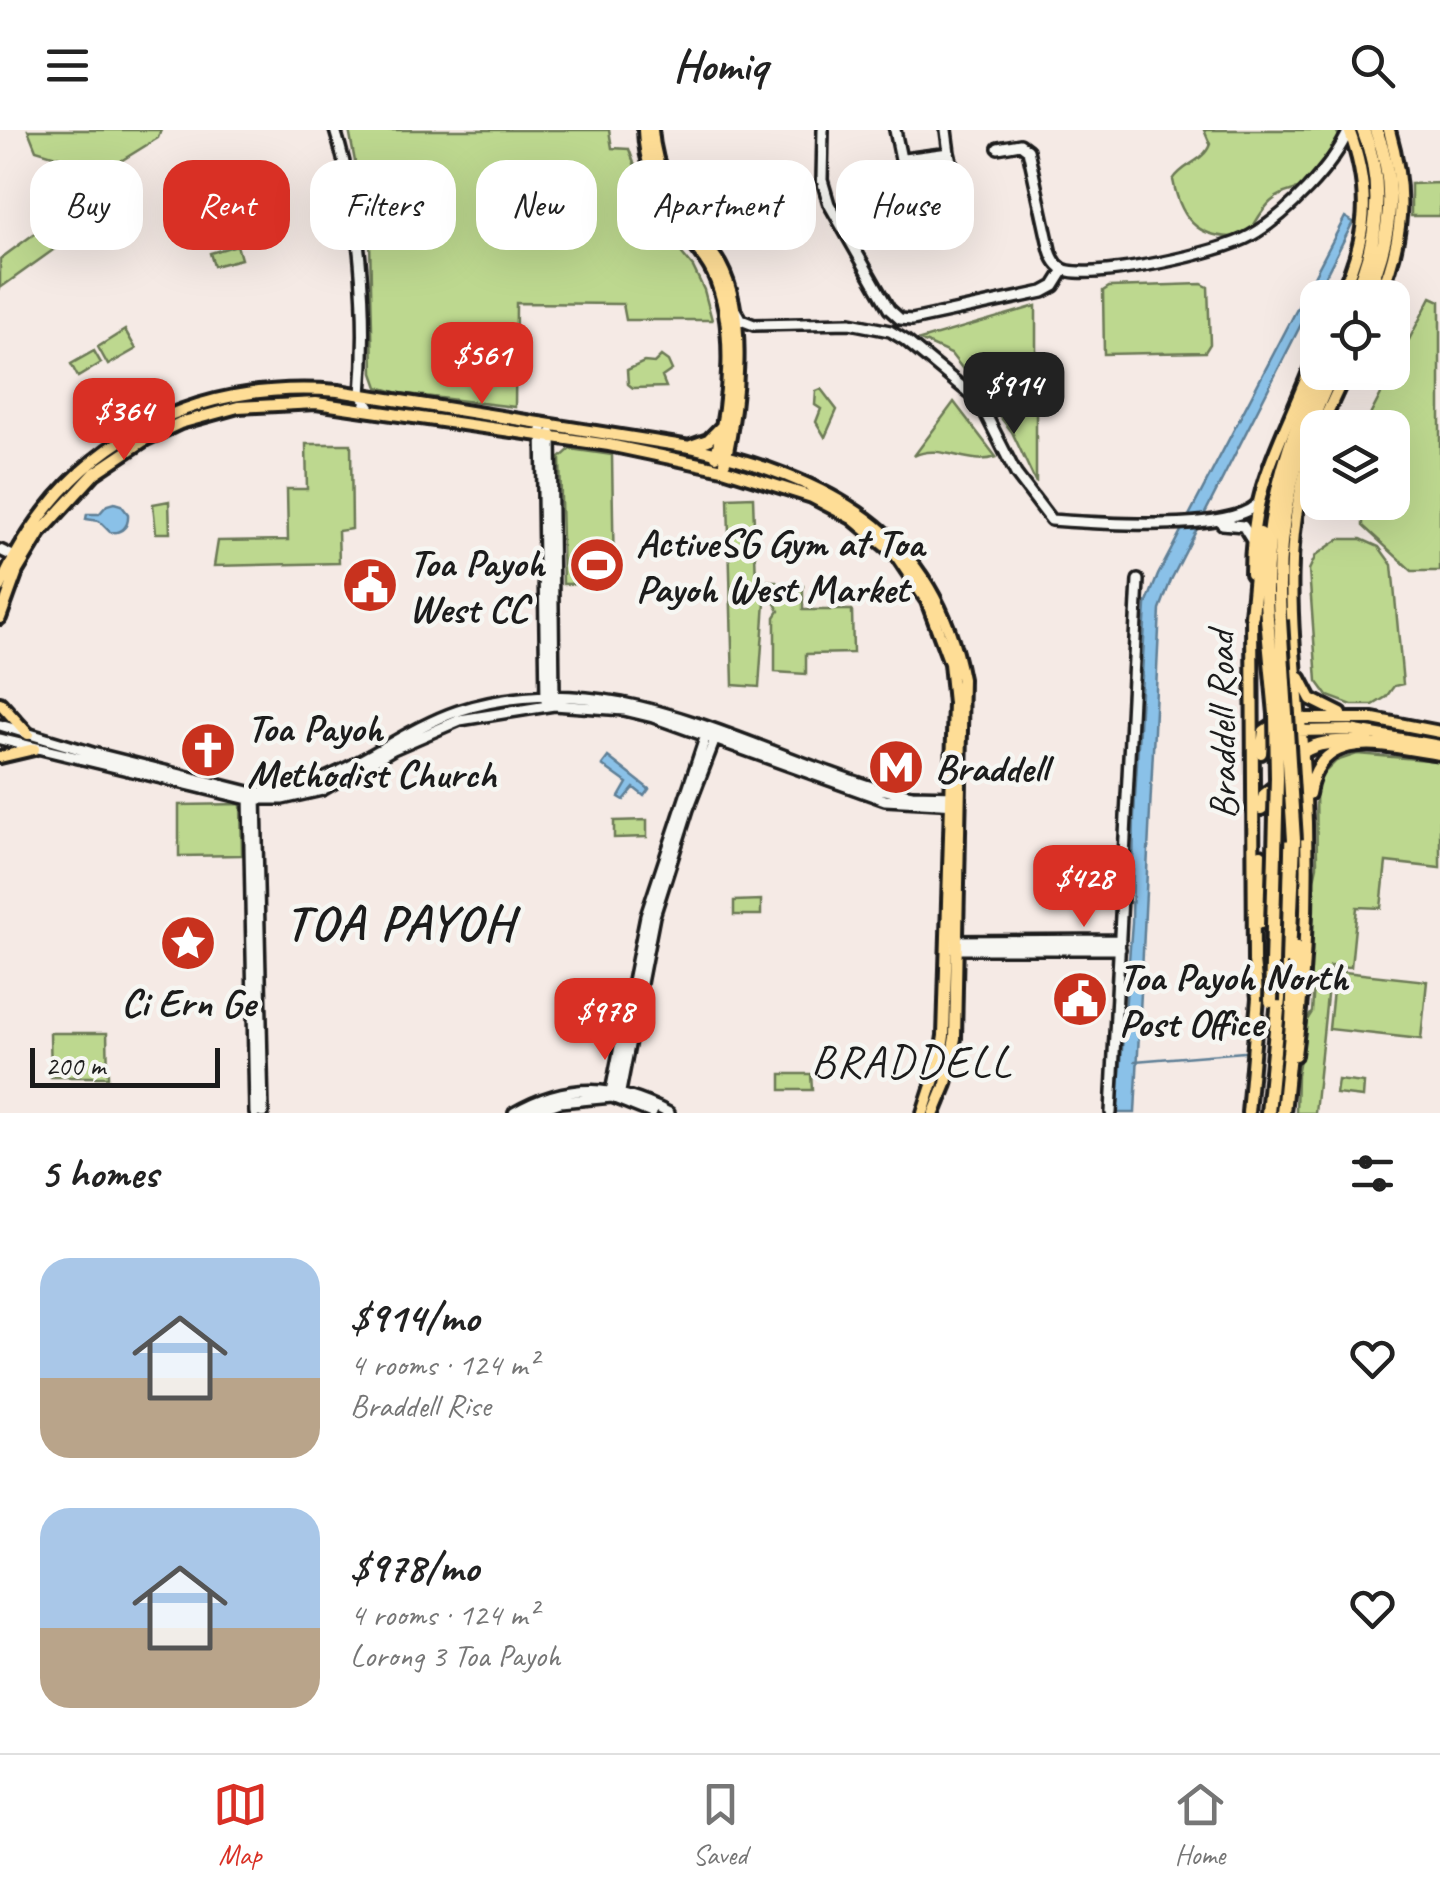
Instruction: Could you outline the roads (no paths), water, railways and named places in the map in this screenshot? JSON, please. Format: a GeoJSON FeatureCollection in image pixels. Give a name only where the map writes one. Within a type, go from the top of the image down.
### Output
{"type":"FeatureCollection","features":[{"type":"Feature","properties":{"kind":"highway"},"geometry":{"type":"LineString","coordinates":[[1362,130],[1376,176],[1378,212],[1367,280]]}},
{"type":"Feature","properties":{"kind":"highway"},"geometry":{"type":"LineString","coordinates":[[1371,280],[1384,254],[1389,214],[1387,174],[1376,130]]}},
{"type":"Feature","properties":{"kind":"highway","name":"Braddell Road"},"geometry":{"type":"LineString","coordinates":[[1290,1000],[1294,840],[1274,620],[1265,590],[1270,524],[1286,459],[1312,390]]}},
{"type":"Feature","properties":{"kind":"highway","name":"Braddell Road"},"geometry":{"type":"LineString","coordinates":[[1260,1113],[1278,778],[1274,620],[1278,570],[1286,500],[1325,390]]}},
{"type":"Feature","properties":{"kind":"highway"},"geometry":{"type":"LineString","coordinates":[[1252,616],[1259,540],[1271,484],[1294,420],[1309,396]]}},
{"type":"Feature","properties":{"kind":"highway"},"geometry":{"type":"LineString","coordinates":[[1278,570],[1290,502],[1300,477]]}},
{"type":"Feature","properties":{"kind":"highway"},"geometry":{"type":"LineString","coordinates":[[1271,1113],[1279,999],[1284,793],[1290,763],[1303,751],[1334,741],[1368,742]]}},
{"type":"Feature","properties":{"kind":"highway"},"geometry":{"type":"LineString","coordinates":[[1261,808],[1273,789],[1284,793]]}},
{"type":"Feature","properties":{"kind":"highway"},"geometry":{"type":"LineString","coordinates":[[1271,1113],[1290,1000]]}},
{"type":"Feature","properties":{"kind":"highway"},"geometry":{"type":"LineString","coordinates":[[1285,1113],[1290,1000]]}},
{"type":"Feature","properties":{"kind":"main road"},"geometry":{"type":"LineString","coordinates":[[648,130],[666,187],[719,262],[734,308],[735,343],[727,424],[718,468]]}},
{"type":"Feature","properties":{"kind":"main road"},"geometry":{"type":"LineString","coordinates":[[648,130],[646,159],[653,178],[678,224],[704,256],[720,291],[727,357],[727,424],[744,462]]}},
{"type":"Feature","properties":{"kind":"main road"},"geometry":{"type":"LineString","coordinates":[[1347,280],[1360,246],[1365,196],[1358,154],[1349,130]]}},
{"type":"Feature","properties":{"kind":"main road"},"geometry":{"type":"LineString","coordinates":[[1377,280],[1394,262],[1402,220],[1400,181],[1389,130]]}},
{"type":"Feature","properties":{"kind":"main road","name":"Braddell Road"},"geometry":{"type":"LineString","coordinates":[[1248,1113],[1264,1000],[1254,961],[1251,539],[1256,505],[1271,456],[1300,389]]}},
{"type":"Feature","properties":{"kind":"main road"},"geometry":{"type":"LineString","coordinates":[[338,391],[342,398],[338,405]]}},
{"type":"Feature","properties":{"kind":"main road"},"geometry":{"type":"LineString","coordinates":[[0,586],[38,518],[101,455],[147,426],[198,403],[244,392],[365,392],[690,447],[722,454],[809,486],[852,508],[904,551],[949,628],[962,679],[952,945],[952,1061],[934,1113]]}},
{"type":"Feature","properties":{"kind":"main road"},"geometry":{"type":"LineString","coordinates":[[0,618],[18,572],[40,533],[80,487],[125,451],[180,423],[238,407],[294,403],[338,405],[609,444],[718,468],[797,491],[852,518],[896,555],[931,599]]}},
{"type":"Feature","properties":{"kind":"main road"},"geometry":{"type":"LineString","coordinates":[[690,447],[708,440],[727,424]]}},
{"type":"Feature","properties":{"kind":"main road","name":"Braddell Road"},"geometry":{"type":"LineString","coordinates":[[1285,1113],[1304,964],[1306,810],[1292,554],[1300,496]]}},
{"type":"Feature","properties":{"kind":"main road"},"geometry":{"type":"LineString","coordinates":[[1296,658],[1302,685],[1314,702],[1349,717],[1440,732]]}},
{"type":"Feature","properties":{"kind":"main road"},"geometry":{"type":"LineString","coordinates":[[1252,699],[1274,731],[1372,719]]}},
{"type":"Feature","properties":{"kind":"main road"},"geometry":{"type":"LineString","coordinates":[[0,703],[28,734]]}},
{"type":"Feature","properties":{"kind":"main road"},"geometry":{"type":"LineString","coordinates":[[1300,725],[1440,746]]}},
{"type":"Feature","properties":{"kind":"main road"},"geometry":{"type":"LineString","coordinates":[[1264,1000],[1261,741],[1268,726]]}},
{"type":"Feature","properties":{"kind":"main road"},"geometry":{"type":"LineString","coordinates":[[1306,810],[1310,786],[1323,762],[1342,747],[1368,742],[1440,754]]}},
{"type":"Feature","properties":{"kind":"main road"},"geometry":{"type":"LineString","coordinates":[[0,756],[34,749]]}},
{"type":"Feature","properties":{"kind":"main road"},"geometry":{"type":"LineString","coordinates":[[924,1113],[940,1061],[952,945]]}},
{"type":"Feature","properties":{"kind":"street"},"geometry":{"type":"LineString","coordinates":[[335,130],[350,188],[357,238],[365,392],[371,410]]}},
{"type":"Feature","properties":{"kind":"street"},"geometry":{"type":"LineString","coordinates":[[823,130],[822,180],[829,204],[889,308],[900,319],[912,320],[1043,292],[1054,286],[1064,270]]}},
{"type":"Feature","properties":{"kind":"street"},"geometry":{"type":"LineString","coordinates":[[895,130],[912,195],[950,216],[961,210],[946,130]]}},
{"type":"Feature","properties":{"kind":"street"},"geometry":{"type":"LineString","coordinates":[[998,148],[1020,144],[1028,150],[1052,258],[1064,270],[1114,270],[1233,244],[1271,221],[1306,190],[1337,154],[1349,130]]}},
{"type":"Feature","properties":{"kind":"street"},"geometry":{"type":"LineString","coordinates":[[904,159],[949,153]]}},
{"type":"Feature","properties":{"kind":"street"},"geometry":{"type":"LineString","coordinates":[[1337,154],[1358,154]]}},
{"type":"Feature","properties":{"kind":"street"},"geometry":{"type":"LineString","coordinates":[[734,308],[742,320],[754,325],[860,327],[903,344],[977,408],[1013,479],[1047,525],[1095,529],[1180,525],[1244,514],[1256,505]]}},
{"type":"Feature","properties":{"kind":"street"},"geometry":{"type":"LineString","coordinates":[[735,343],[742,334],[754,329],[860,327]]}},
{"type":"Feature","properties":{"kind":"street"},"geometry":{"type":"LineString","coordinates":[[546,424],[550,700]]}},
{"type":"Feature","properties":{"kind":"street"},"geometry":{"type":"LineString","coordinates":[[1206,522],[1238,523],[1251,539]]}},
{"type":"Feature","properties":{"kind":"street"},"geometry":{"type":"LineString","coordinates":[[0,550],[14,557]]}},
{"type":"Feature","properties":{"kind":"street"},"geometry":{"type":"LineString","coordinates":[[1111,1113],[1138,580]]}},
{"type":"Feature","properties":{"kind":"street"},"geometry":{"type":"LineString","coordinates":[[0,739],[252,796],[315,784],[390,742],[457,712],[507,700],[550,700],[634,712],[712,734],[885,800],[956,800]]}},
{"type":"Feature","properties":{"kind":"street"},"geometry":{"type":"LineString","coordinates":[[0,725],[252,796]]}},
{"type":"Feature","properties":{"kind":"street"},"geometry":{"type":"LineString","coordinates":[[615,1094],[660,872],[712,734]]}},
{"type":"Feature","properties":{"kind":"street"},"geometry":{"type":"LineString","coordinates":[[252,796],[255,1113]]}},
{"type":"Feature","properties":{"kind":"street"},"geometry":{"type":"LineString","coordinates":[[252,796],[263,1113]]}},
{"type":"Feature","properties":{"kind":"street"},"geometry":{"type":"LineString","coordinates":[[952,945],[1120,944]]}},
{"type":"Feature","properties":{"kind":"street"},"geometry":{"type":"LineString","coordinates":[[514,1113],[556,1095],[615,1094],[669,1113]]}},
{"type":"Feature","properties":{"kind":"street"},"geometry":{"type":"LineString","coordinates":[[530,1113],[560,1102],[615,1094],[652,1113]]}},
{"type":"Feature","properties":{"kind":"water"},"geometry":{"type":"Polygon","coordinates":[[[1345,217],[1353,222],[1324,280],[1312,280],[1345,217]]]}},
{"type":"Feature","properties":{"kind":"water"},"geometry":{"type":"Polygon","coordinates":[[[1300,303],[1300,326],[1171,580],[1160,609],[1135,1113],[1117,1113],[1132,922],[1146,605],[1300,303]]]}},
{"type":"Feature","properties":{"kind":"water"},"geometry":{"type":"Polygon","coordinates":[[[114,503],[128,514],[121,530],[110,532],[99,521],[86,519],[87,514],[99,514],[114,503]]]}},
{"type":"Feature","properties":{"kind":"water"},"geometry":{"type":"Polygon","coordinates":[[[608,757],[649,789],[644,796],[634,788],[624,800],[619,797],[627,783],[602,765],[608,757]]]}},
{"type":"Feature","properties":{"kind":"waterway"},"geometry":{"type":"LineString","coordinates":[[1135,1061],[1244,1052]]}},
{"type":"Feature","properties":{"kind":"place","name":"ActiveSG Gym at Toa Payoh West Market"},"geometry":{"type":"Point","coordinates":[597,565]}},
{"type":"Feature","properties":{"kind":"place","name":"Toa Payoh West CC"},"geometry":{"type":"Point","coordinates":[370,585]}},
{"type":"Feature","properties":{"kind":"place","name":"Toa Payoh Methodist Church"},"geometry":{"type":"Point","coordinates":[208,750]}},
{"type":"Feature","properties":{"kind":"place","name":"Braddell"},"geometry":{"type":"Point","coordinates":[896,767]}},
{"type":"Feature","properties":{"kind":"place","name":"Ci Ern Ge"},"geometry":{"type":"Point","coordinates":[188,943]}},
{"type":"Feature","properties":{"kind":"place","name":"Toa Payoh North Post Office"},"geometry":{"type":"Point","coordinates":[1080,999]}},
{"type":"Feature","properties":{"kind":"district","name":"TOA PAYOH"},"geometry":{"type":"Point","coordinates":[400,921]}},
{"type":"Feature","properties":{"kind":"district","name":"BRADDELL"},"geometry":{"type":"Point","coordinates":[912,1060]}}]}
